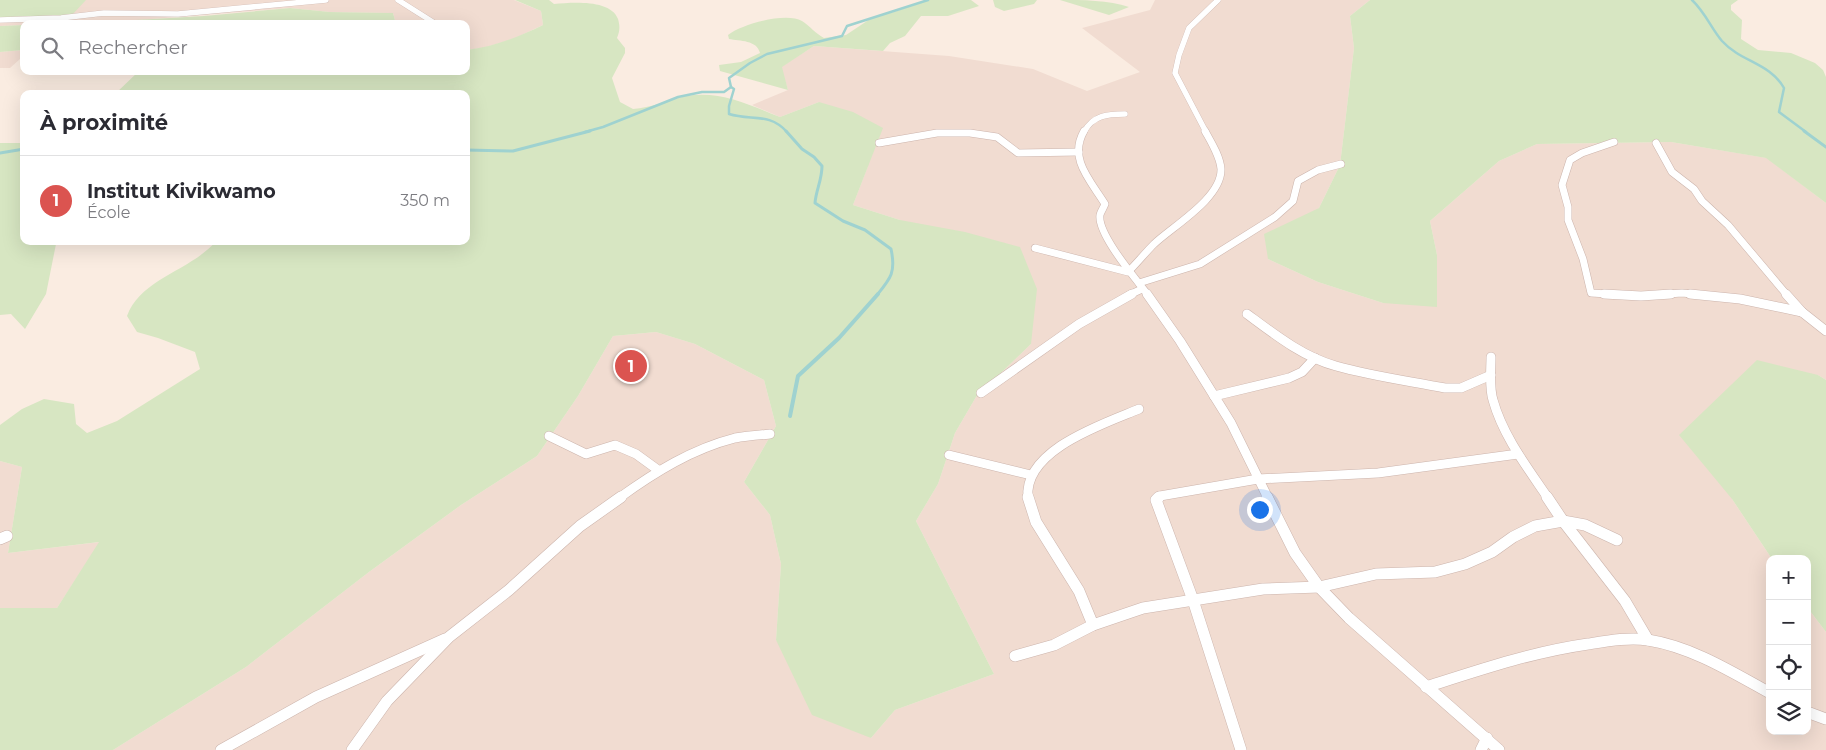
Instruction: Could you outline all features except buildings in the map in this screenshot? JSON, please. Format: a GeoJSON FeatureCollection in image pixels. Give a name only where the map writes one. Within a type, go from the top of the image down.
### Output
{"type":"FeatureCollection","features":[{"type":"Feature","properties":{"kind":"street"},"geometry":{"type":"LineString","coordinates":[[0,20],[61,18],[104,12],[178,14],[257,5],[326,0]]}},
{"type":"Feature","properties":{"kind":"street"},"geometry":{"type":"LineString","coordinates":[[398,0],[401,4],[430,20]]}},
{"type":"Feature","properties":{"kind":"street"},"geometry":{"type":"LineString","coordinates":[[1128,272],[1154,244],[1201,205],[1219,184],[1221,169],[1217,153],[1175,74],[1179,54],[1189,28],[1218,0]]}},
{"type":"Feature","properties":{"kind":"street"},"geometry":{"type":"LineString","coordinates":[[246,13],[257,5]]}},
{"type":"Feature","properties":{"kind":"street"},"geometry":{"type":"LineString","coordinates":[[1125,114],[1109,113],[1099,116],[1089,124],[1079,142],[1079,152],[1084,174],[1105,204],[1100,216],[1105,232],[1128,272],[1141,286],[1180,341],[1231,423],[1296,553],[1319,587],[1349,618],[1426,688],[1499,750]]}},
{"type":"Feature","properties":{"kind":"street"},"geometry":{"type":"LineString","coordinates":[[879,143],[896,143],[919,136],[936,134],[987,134],[997,137],[1012,146],[1018,153],[1079,152]]}},
{"type":"Feature","properties":{"kind":"street"},"geometry":{"type":"LineString","coordinates":[[1614,142],[1600,146],[1570,160],[1562,185],[1568,207],[1568,220],[1583,259],[1591,293],[1641,296],[1682,293],[1740,299],[1802,312]]}},
{"type":"Feature","properties":{"kind":"street"},"geometry":{"type":"LineString","coordinates":[[1656,143],[1660,155],[1672,172],[1694,188],[1702,201],[1728,225],[1802,312],[1826,331]]}},
{"type":"Feature","properties":{"kind":"street"},"geometry":{"type":"LineString","coordinates":[[982,393],[1076,325],[1113,302],[1141,286],[1211,258],[1275,217],[1293,201],[1298,191],[1298,181],[1317,169],[1341,164]]}},
{"type":"Feature","properties":{"kind":"street"},"geometry":{"type":"LineString","coordinates":[[1035,248],[1128,272]]}},
{"type":"Feature","properties":{"kind":"street"},"geometry":{"type":"LineString","coordinates":[[1247,314],[1272,333],[1315,358],[1336,366],[1445,388],[1461,388],[1491,375]]}},
{"type":"Feature","properties":{"kind":"street"},"geometry":{"type":"LineString","coordinates":[[1491,357],[1492,398],[1518,454],[1563,521],[1625,601],[1648,640]]}},
{"type":"Feature","properties":{"kind":"street"},"geometry":{"type":"LineString","coordinates":[[1214,396],[1289,378],[1302,372],[1315,358]]}},
{"type":"Feature","properties":{"kind":"street"},"geometry":{"type":"LineString","coordinates":[[1093,625],[1076,586],[1029,505],[1027,489],[1031,475],[1045,459],[1068,442],[1101,425],[1139,409]]}},
{"type":"Feature","properties":{"kind":"street"},"geometry":{"type":"LineString","coordinates":[[352,750],[387,701],[449,638],[509,590],[580,526],[658,470],[695,452],[736,438],[770,434]]}},
{"type":"Feature","properties":{"kind":"street"},"geometry":{"type":"LineString","coordinates":[[549,436],[586,454],[615,445],[636,454],[658,470]]}},
{"type":"Feature","properties":{"kind":"street"},"geometry":{"type":"LineString","coordinates":[[1240,750],[1193,600],[1156,500],[1160,496],[1258,479],[1378,473],[1518,454]]}},
{"type":"Feature","properties":{"kind":"street"},"geometry":{"type":"LineString","coordinates":[[949,455],[1031,475]]}},
{"type":"Feature","properties":{"kind":"street"},"geometry":{"type":"LineString","coordinates":[[1015,656],[1054,645],[1093,625],[1143,608],[1231,596],[1263,588],[1319,587],[1376,574],[1435,572],[1465,564],[1492,552],[1513,537],[1535,526],[1563,521],[1585,525],[1617,540]]}},
{"type":"Feature","properties":{"kind":"street"},"geometry":{"type":"LineString","coordinates":[[221,750],[316,697],[449,638]]}},
{"type":"Feature","properties":{"kind":"street"},"geometry":{"type":"LineString","coordinates":[[1426,688],[1516,659],[1572,646],[1612,641],[1648,640],[1686,651],[1730,671],[1766,691]]}},
{"type":"Feature","properties":{"kind":"street"},"geometry":{"type":"LineString","coordinates":[[1811,713],[1826,719]]}},
{"type":"Feature","properties":{"kind":"street"},"geometry":{"type":"LineString","coordinates":[[1481,750],[1487,738]]}},
{"type":"Feature","properties":{"kind":"shaded area"},"geometry":{"type":"Polygon","coordinates":[[[0,0],[514,0],[541,11],[543,25],[513,39],[483,48],[470,50],[470,20],[395,20],[393,13],[330,12],[290,8],[138,20],[20,20],[20,25],[0,26],[0,0]]]}},
{"type":"Feature","properties":{"kind":"shaded area"},"geometry":{"type":"Polygon","coordinates":[[[1155,0],[1370,0],[1350,16],[1354,48],[1340,165],[1319,208],[1268,259],[1318,282],[1383,303],[1437,255],[1430,221],[1499,161],[1537,144],[1671,142],[1767,158],[1826,203],[1826,380],[1818,375],[1732,499],[1769,555],[1766,555],[1766,735],[1811,735],[1811,612],[1826,632],[1826,750],[113,750],[246,667],[369,572],[461,505],[537,456],[578,396],[613,336],[656,332],[695,344],[764,380],[776,426],[744,482],[770,515],[781,564],[776,640],[871,738],[895,710],[994,674],[916,521],[938,484],[955,433],[976,397],[1031,344],[900,220],[853,205],[868,166],[819,102],[780,117],[752,105],[788,90],[781,67],[814,46],[949,56],[1033,69],[1087,91],[1140,72],[1082,28],[1150,10],[1155,0]]]}},
{"type":"Feature","properties":{"kind":"shaded area"},"geometry":{"type":"Polygon","coordinates":[[[20,50],[20,59],[10,68],[0,68],[0,52],[20,50]]]}},
{"type":"Feature","properties":{"kind":"shaded area"},"geometry":{"type":"Polygon","coordinates":[[[0,461],[22,467],[8,553],[100,542],[57,608],[0,608],[0,461]]]}},
{"type":"Feature","properties":{"kind":"green space"},"geometry":{"type":"Polygon","coordinates":[[[0,0],[86,0],[71,16],[0,22],[0,0]]]}},
{"type":"Feature","properties":{"kind":"green space"},"geometry":{"type":"Polygon","coordinates":[[[515,0],[549,0],[554,4],[600,5],[614,13],[619,24],[617,38],[625,48],[625,53],[612,78],[620,102],[633,109],[653,106],[686,96],[711,95],[734,100],[780,117],[819,102],[853,112],[883,128],[853,205],[900,220],[965,232],[1020,247],[1037,289],[1031,344],[976,397],[955,433],[938,484],[916,521],[994,674],[895,710],[871,738],[812,715],[776,640],[781,564],[770,515],[744,482],[776,426],[764,380],[695,344],[656,332],[613,336],[578,396],[537,456],[461,505],[369,572],[246,667],[113,750],[0,750],[0,608],[57,608],[99,542],[8,553],[22,467],[0,461],[0,425],[22,409],[44,399],[74,404],[76,424],[87,433],[117,421],[200,369],[195,352],[137,332],[127,316],[143,292],[194,260],[212,245],[470,245],[470,90],[119,90],[135,75],[470,75],[470,49],[506,41],[543,25],[541,11],[515,0]]]}},
{"type":"Feature","properties":{"kind":"green space"},"geometry":{"type":"Polygon","coordinates":[[[929,0],[971,0],[979,6],[948,16],[921,16],[905,36],[890,43],[883,51],[814,46],[782,67],[788,90],[720,71],[719,65],[741,62],[760,53],[752,43],[729,39],[728,35],[753,23],[764,20],[795,19],[802,21],[824,38],[846,35],[873,17],[929,0]]]}},
{"type":"Feature","properties":{"kind":"green space"},"geometry":{"type":"Polygon","coordinates":[[[993,0],[1037,0],[1034,4],[1004,11],[995,7],[993,0]]]}},
{"type":"Feature","properties":{"kind":"green space"},"geometry":{"type":"Polygon","coordinates":[[[1060,0],[1086,0],[1129,7],[1109,15],[1060,0]]]}},
{"type":"Feature","properties":{"kind":"green space"},"geometry":{"type":"Polygon","coordinates":[[[1370,0],[1738,0],[1731,5],[1731,10],[1742,20],[1741,39],[1758,50],[1791,53],[1815,63],[1823,70],[1826,77],[1826,203],[1766,158],[1671,142],[1537,144],[1499,161],[1430,221],[1437,255],[1437,307],[1383,303],[1318,282],[1268,259],[1264,234],[1319,208],[1340,165],[1354,48],[1350,16],[1370,0]]]}},
{"type":"Feature","properties":{"kind":"green space"},"geometry":{"type":"Polygon","coordinates":[[[290,8],[330,12],[393,13],[395,20],[135,20],[290,8]]]}},
{"type":"Feature","properties":{"kind":"green space"},"geometry":{"type":"Polygon","coordinates":[[[20,25],[20,50],[0,52],[0,26],[20,25]]]}},
{"type":"Feature","properties":{"kind":"green space"},"geometry":{"type":"Polygon","coordinates":[[[0,143],[20,143],[20,245],[56,245],[46,294],[25,329],[11,314],[0,315],[0,143]]]}},
{"type":"Feature","properties":{"kind":"green space"},"geometry":{"type":"Polygon","coordinates":[[[1757,360],[1818,375],[1826,380],[1826,632],[1811,612],[1811,555],[1769,555],[1732,499],[1679,435],[1757,360]]]}},
{"type":"Feature","properties":{"kind":"waterway"},"geometry":{"type":"LineString","coordinates":[[731,87],[729,78],[767,54],[842,36],[847,26],[928,0]]}},
{"type":"Feature","properties":{"kind":"waterway"},"geometry":{"type":"LineString","coordinates":[[1692,0],[1722,41],[1738,54],[1771,73],[1778,80],[1784,88],[1779,112],[1806,132]]}},
{"type":"Feature","properties":{"kind":"waterway"},"geometry":{"type":"LineString","coordinates":[[585,132],[603,127],[678,97],[702,92],[724,92],[731,87]]}},
{"type":"Feature","properties":{"kind":"waterway"},"geometry":{"type":"LineString","coordinates":[[731,87],[734,89],[729,106],[729,114],[767,119],[787,132]]}},
{"type":"Feature","properties":{"kind":"waterway"},"geometry":{"type":"LineString","coordinates":[[470,150],[513,151],[590,131]]}},
{"type":"Feature","properties":{"kind":"waterway"},"geometry":{"type":"LineString","coordinates":[[1804,131],[1826,147]]}},
{"type":"Feature","properties":{"kind":"waterway"},"geometry":{"type":"LineString","coordinates":[[787,132],[802,149],[814,157],[822,166],[815,203],[843,221],[865,230],[891,249],[893,264],[891,274],[877,295]]}},
{"type":"Feature","properties":{"kind":"waterway"},"geometry":{"type":"LineString","coordinates":[[0,153],[20,150]]}},
{"type":"Feature","properties":{"kind":"waterway"},"geometry":{"type":"LineString","coordinates":[[790,416],[798,376],[839,338],[878,294]]}},
{"type":"Feature","properties":{"kind":"place","name":"Institut Kivikwamo"},"geometry":{"type":"Point","coordinates":[631,366]}}]}
